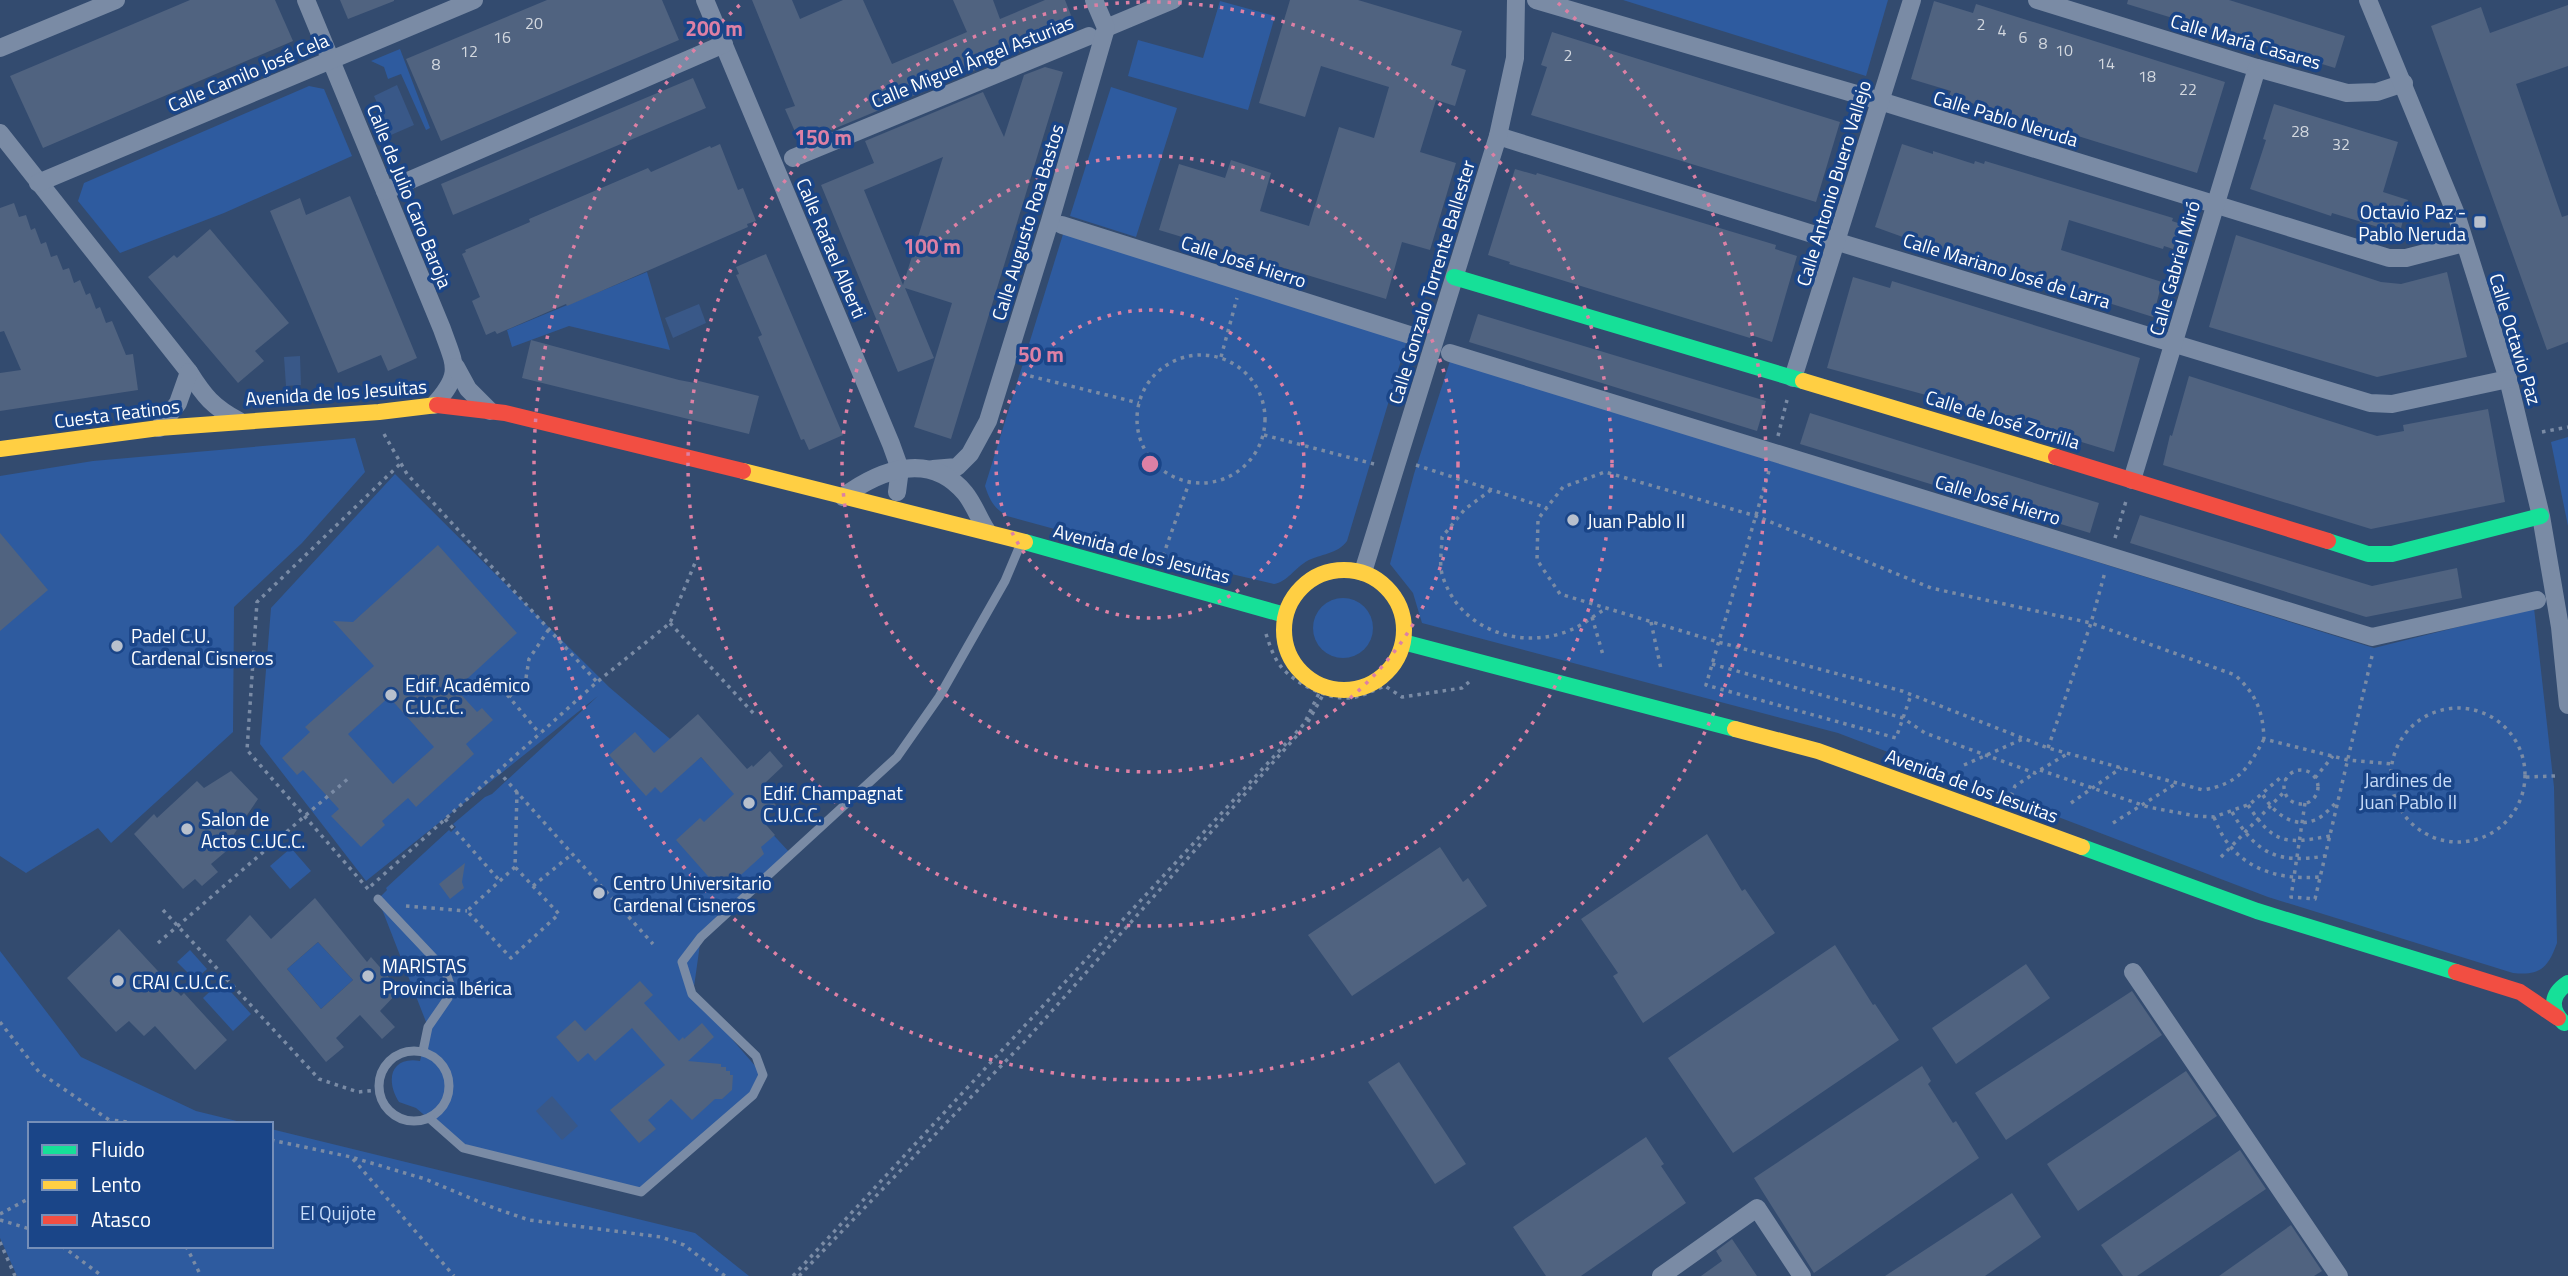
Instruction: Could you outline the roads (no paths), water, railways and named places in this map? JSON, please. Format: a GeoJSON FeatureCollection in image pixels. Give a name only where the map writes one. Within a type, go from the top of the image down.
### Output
{"type":"FeatureCollection","features":[{"type":"Feature","properties":{"kind":"street"},"geometry":{"type":"LineString","coordinates":[[0,48],[116,0]]}},
{"type":"Feature","properties":{"kind":"street","name":"Calle de Julio Caro Baroja"},"geometry":{"type":"LineString","coordinates":[[306,0],[456,367],[468,389],[490,411]]}},
{"type":"Feature","properties":{"kind":"street","name":"Calle Camilo José Cela"},"geometry":{"type":"LineString","coordinates":[[38,183],[474,0]]}},
{"type":"Feature","properties":{"kind":"street","name":"Calle Rafael Alberti"},"geometry":{"type":"LineString","coordinates":[[705,0],[916,469]]}},
{"type":"Feature","properties":{"kind":"street"},"geometry":{"type":"LineString","coordinates":[[1094,0],[1106,28],[1173,0]]}},
{"type":"Feature","properties":{"kind":"street","name":"Calle Gonzalo Torrente Ballester"},"geometry":{"type":"LineString","coordinates":[[1363,572],[1498,136],[1515,58],[1516,0]]}},
{"type":"Feature","properties":{"kind":"street","name":"Calle Pablo Neruda"},"geometry":{"type":"LineString","coordinates":[[1536,0],[1880,101],[2389,258],[2406,258],[2464,243]]}},
{"type":"Feature","properties":{"kind":"street","name":"Calle Antonio Buero Vallejo"},"geometry":{"type":"LineString","coordinates":[[1791,384],[1838,242],[1912,0]]}},
{"type":"Feature","properties":{"kind":"street","name":"Calle María Casares"},"geometry":{"type":"LineString","coordinates":[[2037,0],[2347,93],[2377,92],[2404,83]]}},
{"type":"Feature","properties":{"kind":"street","name":"Calle Octavio Paz"},"geometry":{"type":"LineString","coordinates":[[2368,0],[2456,214],[2508,379],[2541,516],[2560,627],[2568,705]]}},
{"type":"Feature","properties":{"kind":"street","name":"Calle Augusto Roa Bastos"},"geometry":{"type":"LineString","coordinates":[[916,469],[957,467],[970,454],[988,421],[1106,28]]}},
{"type":"Feature","properties":{"kind":"street","name":"Calle Miguel Ángel Asturias"},"geometry":{"type":"LineString","coordinates":[[793,158],[1088,36]]}},
{"type":"Feature","properties":{"kind":"street"},"geometry":{"type":"LineString","coordinates":[[385,191],[723,44]]}},
{"type":"Feature","properties":{"kind":"street","name":"Calle Gabriel Miró"},"geometry":{"type":"LineString","coordinates":[[2130,488],[2257,68]]}},
{"type":"Feature","properties":{"kind":"street","name":"Avenida de los Jesuitas"},"geometry":{"type":"LineString","coordinates":[[0,133],[189,372],[205,397],[219,410],[239,421],[379,412],[434,405],[505,413],[843,497],[893,501],[1022,542],[1285,615]]}},
{"type":"Feature","properties":{"kind":"street","name":"Calle Mariano José de Larra"},"geometry":{"type":"LineString","coordinates":[[1498,136],[2370,403],[2392,404],[2508,379]]}},
{"type":"Feature","properties":{"kind":"street","name":"Calle José Hierro"},"geometry":{"type":"LineString","coordinates":[[1062,225],[1413,336]]}},
{"type":"Feature","properties":{"kind":"street","name":"Calle de José Zorrilla"},"geometry":{"type":"LineString","coordinates":[[1454,277],[2130,488],[2368,554],[2392,554],[2541,516]]}},
{"type":"Feature","properties":{"kind":"street","name":"Calle José Hierro"},"geometry":{"type":"LineString","coordinates":[[1450,353],[2372,637],[2537,600]]}},
{"type":"Feature","properties":{"kind":"street"},"geometry":{"type":"LineString","coordinates":[[434,405],[450,387],[456,367]]}},
{"type":"Feature","properties":{"kind":"street"},"geometry":{"type":"LineString","coordinates":[[159,428],[178,403],[189,372]]}},
{"type":"Feature","properties":{"kind":"street","name":"Cuesta Teatinos"},"geometry":{"type":"LineString","coordinates":[[0,449],[159,428],[239,421]]}},
{"type":"Feature","properties":{"kind":"street"},"geometry":{"type":"LineString","coordinates":[[893,501],[916,469]]}},
{"type":"Feature","properties":{"kind":"street"},"geometry":{"type":"LineString","coordinates":[[843,497],[862,483],[916,469],[952,480],[966,494],[987,531]]}},
{"type":"Feature","properties":{"kind":"street"},"geometry":{"type":"LineString","coordinates":[[1344,569],[1363,572],[1379,580],[1391,592],[1400,607],[1404,625],[1403,642],[1397,660],[1384,676],[1368,686],[1349,691],[1322,691],[1297,670],[1287,653],[1283,634],[1285,615],[1293,597],[1315,577],[1344,569]]}},
{"type":"Feature","properties":{"kind":"street","name":"Avenida de los Jesuitas"},"geometry":{"type":"LineString","coordinates":[[1403,642],[1818,751],[2257,911],[2520,992],[2563,1021]]}},
{"type":"Feature","properties":{"kind":"street"},"geometry":{"type":"LineString","coordinates":[[2563,1021],[2553,1006],[2564,985],[2568,968]]}},
{"type":"Feature","properties":{"kind":"street"},"geometry":{"type":"LineString","coordinates":[[2133,972],[2339,1276]]}},
{"type":"Feature","properties":{"kind":"street","name":"Avenida de los Jesuitas"},"geometry":{"type":"LineString","coordinates":[[2520,992],[2564,985]]}},
{"type":"Feature","properties":{"kind":"street"},"geometry":{"type":"LineString","coordinates":[[1661,1276],[1757,1208],[1802,1276]]}},
{"type":"Feature","properties":{"kind":"lane"},"geometry":{"type":"LineString","coordinates":[[429,1118],[463,1148],[641,1192],[752,1096],[763,1074],[756,1056],[692,994],[682,962],[701,937],[897,757],[946,686],[1005,581],[1022,542]]}},
{"type":"Feature","properties":{"kind":"lane"},"geometry":{"type":"LineString","coordinates":[[381,902],[444,970],[450,985],[448,998],[428,1027],[423,1051]]}},
{"type":"Feature","properties":{"kind":"lane"},"geometry":{"type":"LineString","coordinates":[[423,1051],[434,1056],[443,1065],[448,1076],[446,1101],[440,1111],[429,1118],[407,1121],[397,1117],[382,1101],[379,1090],[383,1068],[390,1059],[400,1053],[423,1051]]}},
{"type":"Feature","properties":{"kind":"place","name":"Octavio Paz - Pablo Neruda"},"geometry":{"type":"Point","coordinates":[2480,222]}},
{"type":"Feature","properties":{"kind":"place","name":"Juan Pablo II"},"geometry":{"type":"Point","coordinates":[1573,520]}},
{"type":"Feature","properties":{"kind":"place","name":"Padel C.U. Cardenal Cisneros"},"geometry":{"type":"Point","coordinates":[117,646]}},
{"type":"Feature","properties":{"kind":"place","name":"Edif. Académico C.U.C.C."},"geometry":{"type":"Point","coordinates":[391,695]}},
{"type":"Feature","properties":{"kind":"place","name":"Edif. Champagnat C.U.C.C."},"geometry":{"type":"Point","coordinates":[749,803]}},
{"type":"Feature","properties":{"kind":"place","name":"Salon de Actos C.UC.C."},"geometry":{"type":"Point","coordinates":[187,829]}},
{"type":"Feature","properties":{"kind":"place","name":"Centro Universitario Cardenal Cisneros"},"geometry":{"type":"Point","coordinates":[599,893]}},
{"type":"Feature","properties":{"kind":"place","name":"MARISTAS Provincia Ibérica"},"geometry":{"type":"Point","coordinates":[368,976]}},
{"type":"Feature","properties":{"kind":"place","name":"CRAI C.U.C.C."},"geometry":{"type":"Point","coordinates":[118,981]}},
{"type":"Feature","properties":{"kind":"park label","name":"Jardines de Juan Pablo II"},"geometry":{"type":"Point","coordinates":[2408,790]}},
{"type":"Feature","properties":{"kind":"park label","name":"El Quijote"},"geometry":{"type":"Point","coordinates":[338,1212]}}]}
